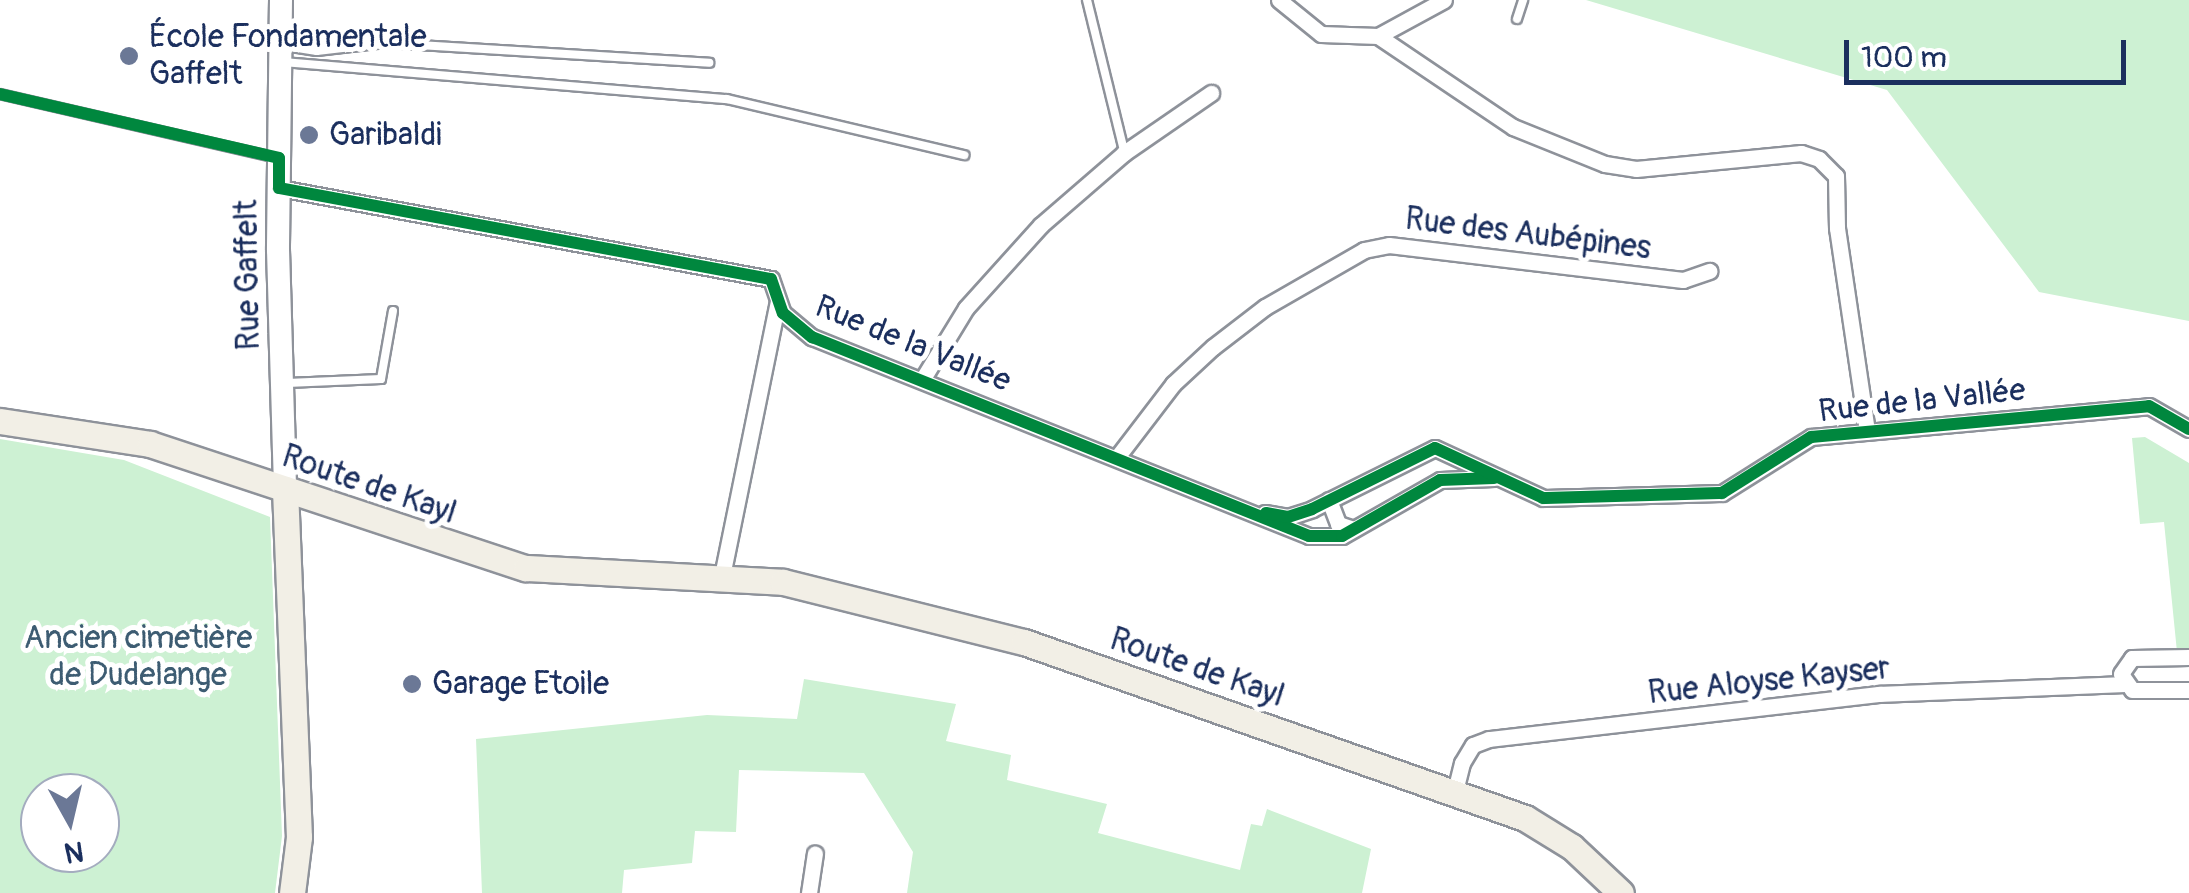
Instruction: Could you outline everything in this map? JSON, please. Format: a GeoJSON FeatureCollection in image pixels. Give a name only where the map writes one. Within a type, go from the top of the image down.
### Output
{"type":"FeatureCollection","features":[{"type":"Feature","properties":{"kind":"main road","name":"Rue Gaffelt"},"geometry":{"type":"LineString","coordinates":[[281,0],[279,188],[285,489]]}},
{"type":"Feature","properties":{"kind":"main road","name":"Route de Kayl"},"geometry":{"type":"LineString","coordinates":[[0,421],[100,432],[526,568],[722,576],[841,592],[1024,642],[1455,792],[1556,837],[1620,893]]}},
{"type":"Feature","properties":{"kind":"main road"},"geometry":{"type":"LineString","coordinates":[[285,489],[299,837],[292,893]]}},
{"type":"Feature","properties":{"kind":"street"},"geometry":{"type":"LineString","coordinates":[[1279,0],[1321,34],[1378,36],[1444,0]]}},
{"type":"Feature","properties":{"kind":"street"},"geometry":{"type":"LineString","coordinates":[[1378,36],[1513,126],[1604,164],[1636,169],[1801,152],[1819,159],[1836,176],[1837,228],[1867,432]]}},
{"type":"Feature","properties":{"kind":"street"},"geometry":{"type":"LineString","coordinates":[[922,380],[938,346],[1010,257],[1124,152],[1211,93]]}},
{"type":"Feature","properties":{"kind":"street","name":"Rue de la Vallée"},"geometry":{"type":"LineString","coordinates":[[279,188],[772,279],[792,324],[812,337],[1118,456],[1309,536],[1353,529],[1440,480],[1494,478]]}},
{"type":"Feature","properties":{"kind":"street","name":"Rue des Aubépines"},"geometry":{"type":"LineString","coordinates":[[1118,456],[1174,384],[1213,346],[1265,307],[1364,250],[1390,244],[1683,280],[1710,270]]}},
{"type":"Feature","properties":{"kind":"street"},"geometry":{"type":"LineString","coordinates":[[722,576],[778,298]]}},
{"type":"Feature","properties":{"kind":"street","name":"Rue de la Vallée"},"geometry":{"type":"LineString","coordinates":[[1246,510],[1288,516],[1435,448],[1542,498],[1722,493],[1811,437],[2149,406],[2189,429]]}},
{"type":"Feature","properties":{"kind":"street"},"geometry":{"type":"LineString","coordinates":[[1435,448],[1440,480]]}},
{"type":"Feature","properties":{"kind":"street"},"geometry":{"type":"LineString","coordinates":[[1329,500],[1338,524],[1353,529]]}},
{"type":"Feature","properties":{"kind":"street"},"geometry":{"type":"LineString","coordinates":[[2124,684],[2124,665],[2132,658],[2189,657]]}},
{"type":"Feature","properties":{"kind":"street","name":"Rue Aloyse Kayser"},"geometry":{"type":"LineString","coordinates":[[1455,792],[1462,762],[1474,746],[1489,739],[1879,694],[2124,684],[2132,690],[2189,690]]}},
{"type":"Feature","properties":{"kind":"street"},"geometry":{"type":"LineString","coordinates":[[809,893],[815,853]]}},
{"type":"Feature","properties":{"kind":"lane"},"geometry":{"type":"LineString","coordinates":[[1087,0],[1124,152]]}},
{"type":"Feature","properties":{"kind":"lane"},"geometry":{"type":"LineString","coordinates":[[1517,19],[1524,0]]}},
{"type":"Feature","properties":{"kind":"lane"},"geometry":{"type":"LineString","coordinates":[[280,54],[386,43],[709,64]]}},
{"type":"Feature","properties":{"kind":"lane"},"geometry":{"type":"LineString","coordinates":[[280,54],[727,99],[964,156]]}},
{"type":"Feature","properties":{"kind":"lane"},"geometry":{"type":"LineString","coordinates":[[0,94],[279,158]]}},
{"type":"Feature","properties":{"kind":"lane"},"geometry":{"type":"LineString","coordinates":[[282,384],[381,379],[393,310]]}},
{"type":"Feature","properties":{"kind":"green space"},"geometry":{"type":"Polygon","coordinates":[[[1586,0],[2189,0],[2189,321],[2039,292],[1887,90],[1586,0]]]}},
{"type":"Feature","properties":{"kind":"green space"},"geometry":{"type":"Polygon","coordinates":[[[2145,437],[2189,463],[2189,650],[2177,652],[2164,522],[2140,524],[2132,438],[2145,437]]]}},
{"type":"Feature","properties":{"kind":"green space","name":"Ancien cimetière de Dudelange"},"geometry":{"type":"Polygon","coordinates":[[[0,439],[124,460],[270,517],[282,836],[275,893],[0,893],[0,439]]]}},
{"type":"Feature","properties":{"kind":"green space"},"geometry":{"type":"Polygon","coordinates":[[[804,679],[956,704],[946,741],[1011,755],[1007,780],[1107,804],[1098,833],[1240,870],[1251,824],[1262,826],[1267,809],[1371,849],[1362,893],[907,893],[913,852],[864,773],[739,770],[736,832],[695,831],[692,863],[624,870],[622,893],[482,893],[476,739],[707,715],[797,719],[804,679]]]}},
{"type":"Feature","properties":{"kind":"cycle path"},"geometry":{"type":"LineString","coordinates":[[0,94],[279,158],[279,188],[771,279],[783,313],[812,337],[1309,536],[1342,536],[1440,480],[1494,478]]}},
{"type":"Feature","properties":{"kind":"cycle path"},"geometry":{"type":"LineString","coordinates":[[1266,513],[1288,517],[1312,509],[1435,448],[1543,498],[1722,493],[1811,437],[2149,406],[2189,429]]}},
{"type":"Feature","properties":{"kind":"place","name":"École Fondamentale Gaffelt"},"geometry":{"type":"Point","coordinates":[129,56]}},
{"type":"Feature","properties":{"kind":"place","name":"Garibaldi"},"geometry":{"type":"Point","coordinates":[309,135]}},
{"type":"Feature","properties":{"kind":"place","name":"Garage Etoile"},"geometry":{"type":"Point","coordinates":[412,684]}}]}
